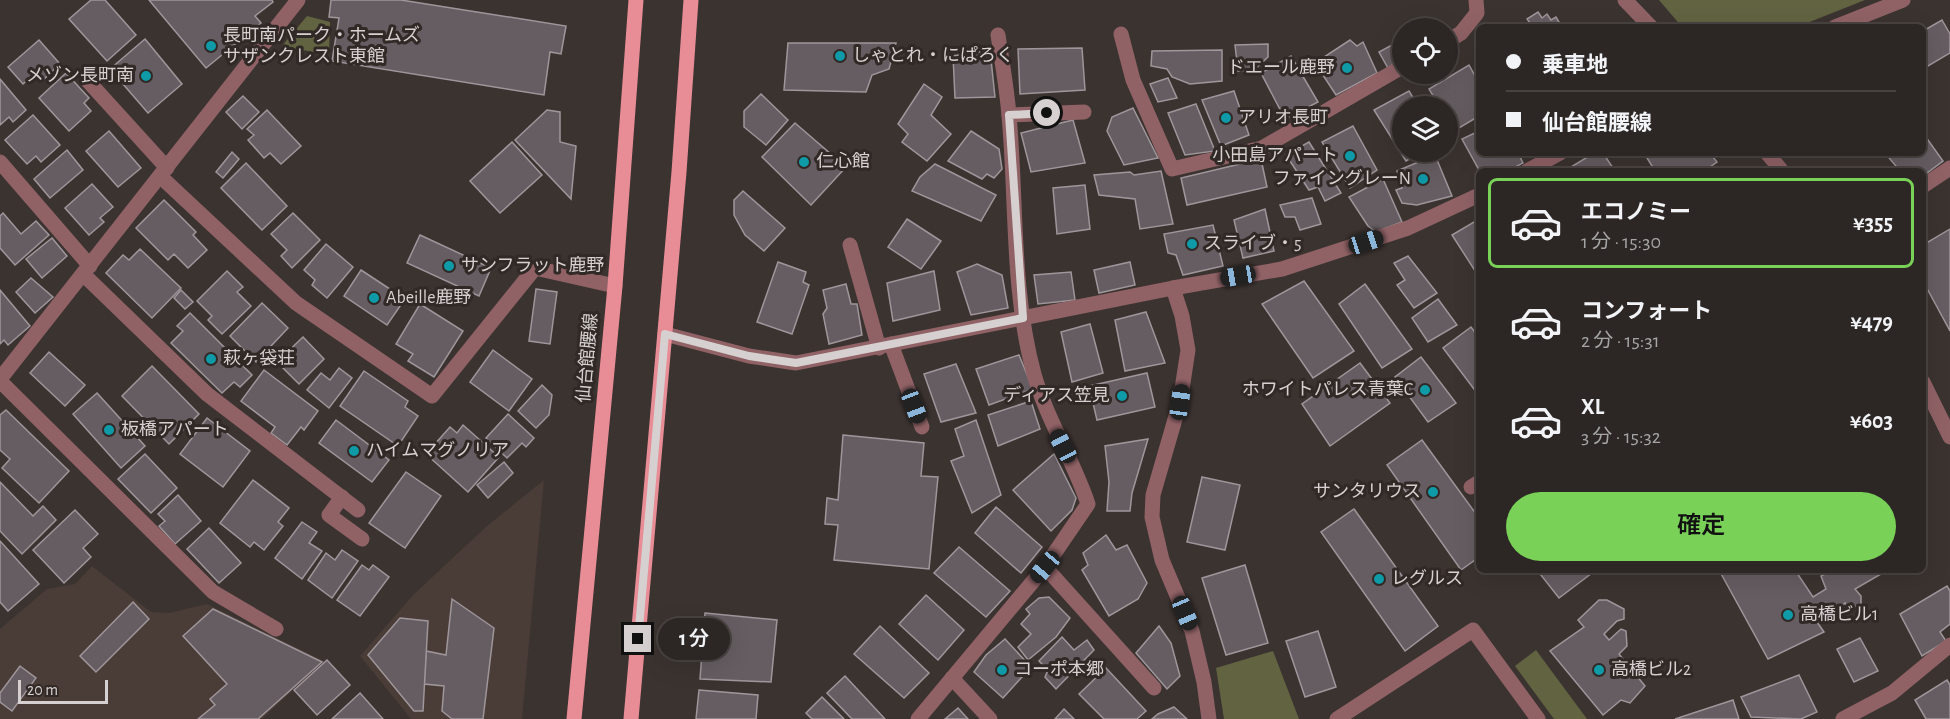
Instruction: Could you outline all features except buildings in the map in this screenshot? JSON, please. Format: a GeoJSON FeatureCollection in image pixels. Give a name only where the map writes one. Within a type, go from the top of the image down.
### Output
{"type":"FeatureCollection","features":[{"type":"Feature","properties":{"kind":"main road","name":"仙台館腰線"},"geometry":{"type":"LineString","coordinates":[[574,719],[615,286],[636,0]]}},
{"type":"Feature","properties":{"kind":"main road"},"geometry":{"type":"LineString","coordinates":[[631,719],[665,334],[691,0]]}},
{"type":"Feature","properties":{"kind":"street"},"geometry":{"type":"LineString","coordinates":[[276,629],[213,592],[0,380],[298,0]]}},
{"type":"Feature","properties":{"kind":"street"},"geometry":{"type":"LineString","coordinates":[[1458,35],[1477,13],[1476,0]]}},
{"type":"Feature","properties":{"kind":"street"},"geometry":{"type":"LineString","coordinates":[[1624,0],[1648,24]]}},
{"type":"Feature","properties":{"kind":"street"},"geometry":{"type":"LineString","coordinates":[[1843,24],[1903,0]]}},
{"type":"Feature","properties":{"kind":"street"},"geometry":{"type":"LineString","coordinates":[[1120,34],[1132,80],[1172,169],[1262,148],[1392,73]]}},
{"type":"Feature","properties":{"kind":"street"},"geometry":{"type":"LineString","coordinates":[[918,719],[1045,567],[1088,504],[1078,475],[1051,422],[1035,374],[1023,318],[1009,115],[998,35]]}},
{"type":"Feature","properties":{"kind":"street"},"geometry":{"type":"LineString","coordinates":[[88,81],[164,172],[296,303],[432,396],[535,268],[615,286]]}},
{"type":"Feature","properties":{"kind":"street"},"geometry":{"type":"LineString","coordinates":[[1009,115],[1084,112]]}},
{"type":"Feature","properties":{"kind":"street"},"geometry":{"type":"LineString","coordinates":[[1532,168],[1554,156]]}},
{"type":"Feature","properties":{"kind":"street"},"geometry":{"type":"LineString","coordinates":[[1770,156],[1780,168]]}},
{"type":"Feature","properties":{"kind":"street"},"geometry":{"type":"LineString","coordinates":[[0,162],[86,270],[207,394],[358,510]]}},
{"type":"Feature","properties":{"kind":"street"},"geometry":{"type":"LineString","coordinates":[[1926,184],[1950,168]]}},
{"type":"Feature","properties":{"kind":"street"},"geometry":{"type":"LineString","coordinates":[[665,334],[749,356],[796,363],[1173,288],[1282,269],[1408,228],[1476,196]]}},
{"type":"Feature","properties":{"kind":"street"},"geometry":{"type":"LineString","coordinates":[[850,245],[885,346],[922,427]]}},
{"type":"Feature","properties":{"kind":"street"},"geometry":{"type":"LineString","coordinates":[[1173,288],[1182,316],[1188,350],[1180,402],[1153,495],[1152,517],[1162,560],[1192,631],[1204,682],[1209,719]]}},
{"type":"Feature","properties":{"kind":"street"},"geometry":{"type":"LineString","coordinates":[[1926,388],[1950,437]]}},
{"type":"Feature","properties":{"kind":"street"},"geometry":{"type":"LineString","coordinates":[[342,497],[329,514],[362,539]]}},
{"type":"Feature","properties":{"kind":"street"},"geometry":{"type":"LineString","coordinates":[[1045,567],[1154,688]]}},
{"type":"Feature","properties":{"kind":"street"},"geometry":{"type":"LineString","coordinates":[[1337,719],[1473,630],[1538,719]]}},
{"type":"Feature","properties":{"kind":"street"},"geometry":{"type":"LineString","coordinates":[[1843,719],[1892,693],[1950,645]]}},
{"type":"Feature","properties":{"kind":"street"},"geometry":{"type":"LineString","coordinates":[[952,678],[990,719]]}},
{"type":"Feature","properties":{"kind":"shaded area"},"geometry":{"type":"Polygon","coordinates":[[[544,480],[522,719],[411,719],[360,656],[414,594],[487,526],[544,480]]]}},
{"type":"Feature","properties":{"kind":"shaded area"},"geometry":{"type":"Polygon","coordinates":[[[92,566],[151,612],[169,613],[207,604],[324,661],[262,719],[0,719],[0,629],[47,589],[75,584],[92,566]]]}},
{"type":"Feature","properties":{"kind":"green space"},"geometry":{"type":"Polygon","coordinates":[[[1659,0],[1865,0],[1805,24],[1679,24],[1659,0]]]}},
{"type":"Feature","properties":{"kind":"green space"},"geometry":{"type":"Polygon","coordinates":[[[307,16],[330,22],[329,55],[282,46],[307,16]]]}},
{"type":"Feature","properties":{"kind":"green space"},"geometry":{"type":"Polygon","coordinates":[[[1536,650],[1587,719],[1554,719],[1515,666],[1536,650]]]}},
{"type":"Feature","properties":{"kind":"green space"},"geometry":{"type":"Polygon","coordinates":[[[1273,651],[1299,719],[1224,719],[1216,668],[1273,651]]]}},
{"type":"Feature","properties":{"kind":"place","name":"長町南パーク・ホームズ サザンクレスト東館"},"geometry":{"type":"Point","coordinates":[211,46]}},
{"type":"Feature","properties":{"kind":"place","name":"しゃとれ・にぱろく"},"geometry":{"type":"Point","coordinates":[840,56]}},
{"type":"Feature","properties":{"kind":"place","name":"ドエール鹿野"},"geometry":{"type":"Point","coordinates":[1347,68]}},
{"type":"Feature","properties":{"kind":"place","name":"メゾン長町南"},"geometry":{"type":"Point","coordinates":[146,76]}},
{"type":"Feature","properties":{"kind":"place","name":"アリオ長町"},"geometry":{"type":"Point","coordinates":[1226,118]}},
{"type":"Feature","properties":{"kind":"place","name":"小田島アパート"},"geometry":{"type":"Point","coordinates":[1350,156]}},
{"type":"Feature","properties":{"kind":"place","name":"仁心館"},"geometry":{"type":"Point","coordinates":[804,162]}},
{"type":"Feature","properties":{"kind":"place","name":"ファイングレーN"},"geometry":{"type":"Point","coordinates":[1423,179]}},
{"type":"Feature","properties":{"kind":"place","name":"スライブ・5"},"geometry":{"type":"Point","coordinates":[1192,244]}},
{"type":"Feature","properties":{"kind":"place","name":"サンフラット鹿野"},"geometry":{"type":"Point","coordinates":[449,266]}},
{"type":"Feature","properties":{"kind":"place","name":"Abeille鹿野"},"geometry":{"type":"Point","coordinates":[374,298]}},
{"type":"Feature","properties":{"kind":"place","name":"萩ヶ袋荘"},"geometry":{"type":"Point","coordinates":[211,359]}},
{"type":"Feature","properties":{"kind":"place","name":"ホワイトパレス青葉C"},"geometry":{"type":"Point","coordinates":[1425,390]}},
{"type":"Feature","properties":{"kind":"place","name":"ディアス笠見"},"geometry":{"type":"Point","coordinates":[1122,396]}},
{"type":"Feature","properties":{"kind":"place","name":"板橋アパート"},"geometry":{"type":"Point","coordinates":[109,430]}},
{"type":"Feature","properties":{"kind":"place","name":"ハイムマグノリア"},"geometry":{"type":"Point","coordinates":[354,451]}},
{"type":"Feature","properties":{"kind":"place","name":"サンタリウス"},"geometry":{"type":"Point","coordinates":[1433,492]}},
{"type":"Feature","properties":{"kind":"place","name":"レグルス"},"geometry":{"type":"Point","coordinates":[1379,579]}},
{"type":"Feature","properties":{"kind":"place","name":"高橋ビル1"},"geometry":{"type":"Point","coordinates":[1788,615]}},
{"type":"Feature","properties":{"kind":"place","name":"コーポ本郷"},"geometry":{"type":"Point","coordinates":[1002,670]}},
{"type":"Feature","properties":{"kind":"place","name":"高橋ビル2"},"geometry":{"type":"Point","coordinates":[1599,670]}},
{"type":"Feature","properties":{"kind":"route"},"geometry":{"type":"LineString","coordinates":[[638,639],[665,334],[749,356],[796,363],[1023,318],[1009,115],[1047,113]]}}]}
